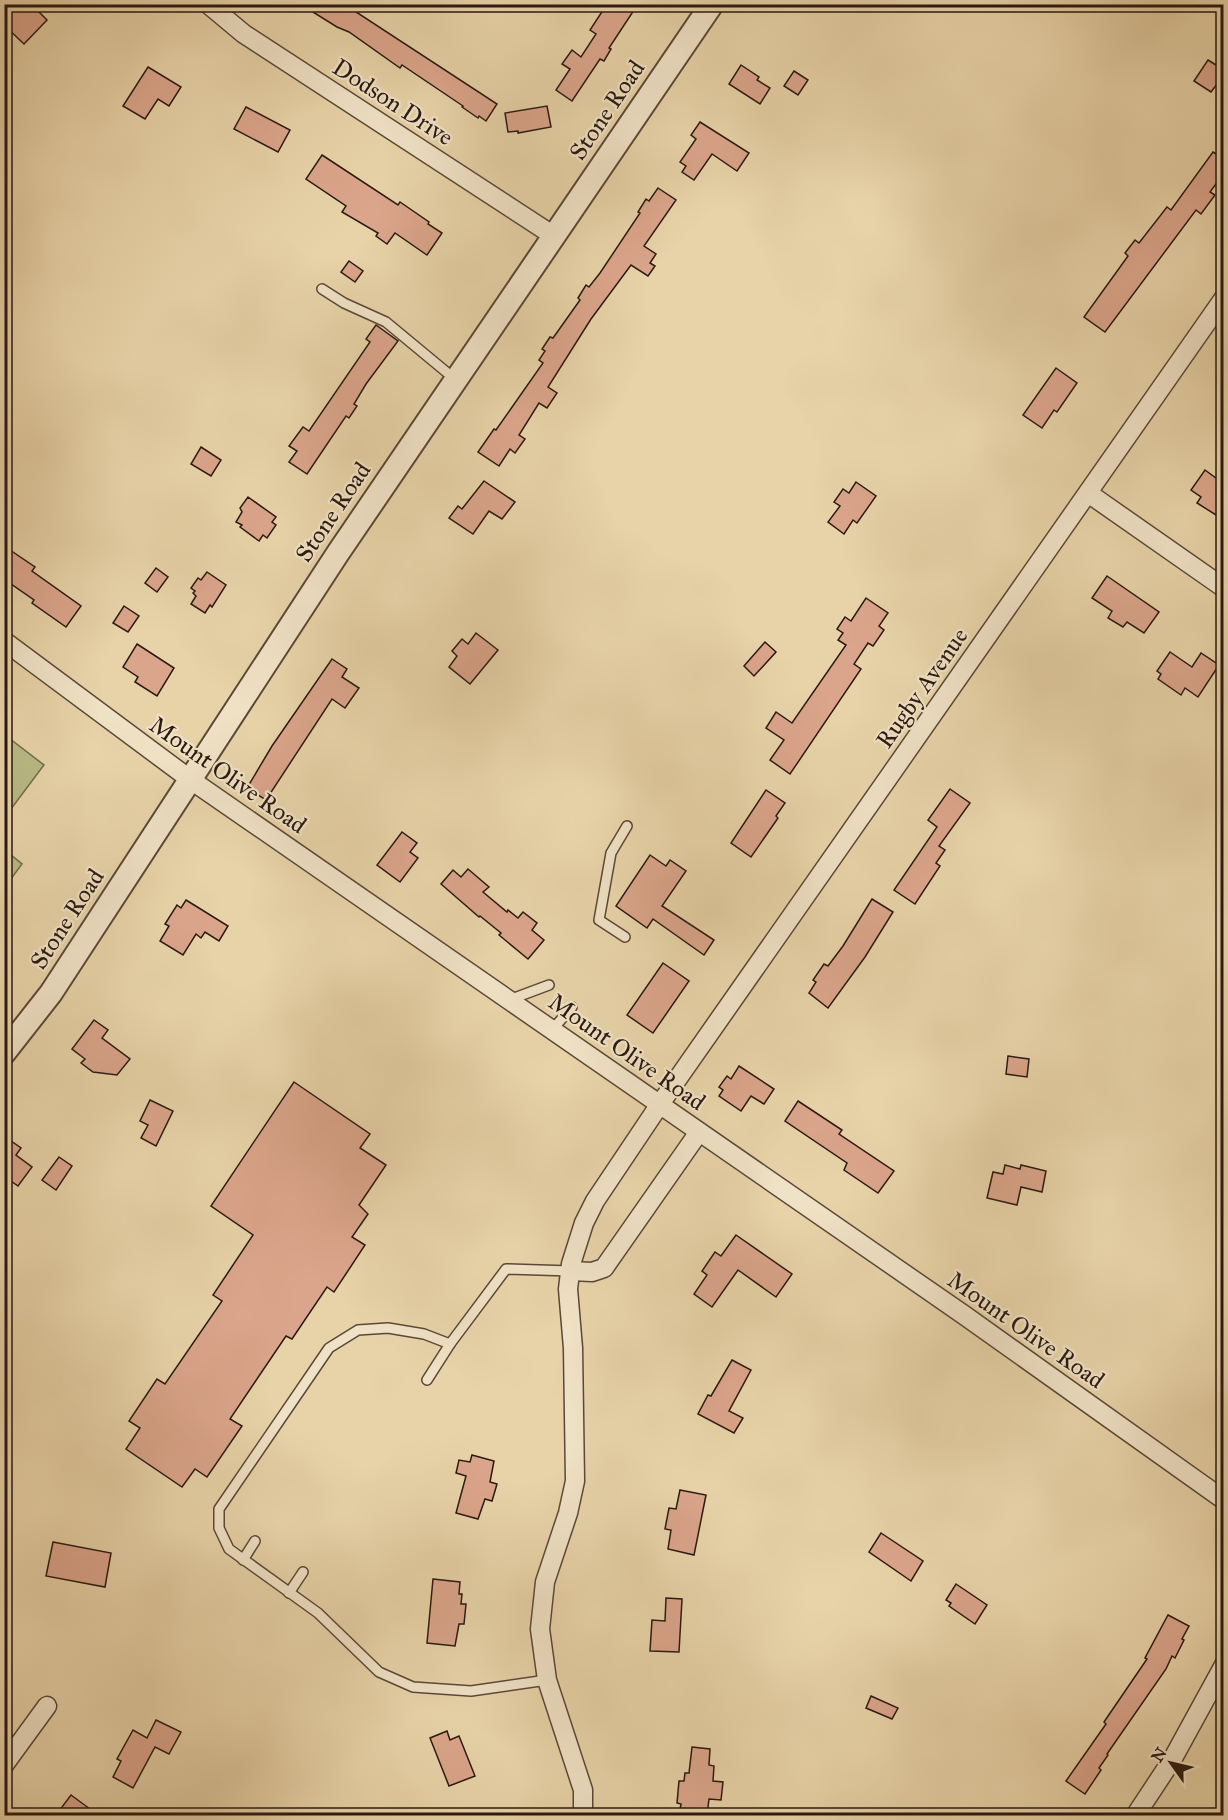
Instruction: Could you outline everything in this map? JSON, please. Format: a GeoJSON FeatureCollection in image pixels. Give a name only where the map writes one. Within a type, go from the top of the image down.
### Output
{"type":"FeatureCollection","features":[{"type":"Feature","properties":{"kind":"street","name":"Dodson Drive"},"geometry":{"type":"LineString","coordinates":[[208,4],[244,34],[554,236]]}},
{"type":"Feature","properties":{"kind":"street","name":"Stone Road"},"geometry":{"type":"LineString","coordinates":[[4,1053],[51,993],[338,553],[712,4]]}},
{"type":"Feature","properties":{"kind":"street","name":"Rugby Avenue"},"geometry":{"type":"LineString","coordinates":[[584,1815],[583,1790],[547,1680],[540,1629],[545,1582],[568,1513],[575,1480],[573,1348],[568,1289],[571,1264],[584,1223],[595,1201],[660,1104],[1224,298]]}},
{"type":"Feature","properties":{"kind":"street"},"geometry":{"type":"LineString","coordinates":[[1088,493],[1224,588]]}},
{"type":"Feature","properties":{"kind":"street","name":"Mount Olive Road"},"geometry":{"type":"LineString","coordinates":[[4,641],[191,780],[954,1308],[1224,1500]]}},
{"type":"Feature","properties":{"kind":"street"},"geometry":{"type":"LineString","coordinates":[[571,1271],[592,1272],[604,1268],[699,1132]]}},
{"type":"Feature","properties":{"kind":"street"},"geometry":{"type":"LineString","coordinates":[[1135,1815],[1172,1760],[1224,1665]]}},
{"type":"Feature","properties":{"kind":"street"},"geometry":{"type":"LineString","coordinates":[[4,1765],[47,1706]]}},
{"type":"Feature","properties":{"kind":"lane"},"geometry":{"type":"LineString","coordinates":[[322,289],[344,303],[386,322],[456,380]]}},
{"type":"Feature","properties":{"kind":"lane"},"geometry":{"type":"LineString","coordinates":[[624,936],[598,920],[611,853],[627,826]]}},
{"type":"Feature","properties":{"kind":"lane"},"geometry":{"type":"LineString","coordinates":[[509,1000],[549,985]]}},
{"type":"Feature","properties":{"kind":"lane"},"geometry":{"type":"LineString","coordinates":[[552,1030],[572,1007]]}},
{"type":"Feature","properties":{"kind":"lane"},"geometry":{"type":"LineString","coordinates":[[427,1380],[450,1344],[506,1269],[571,1271]]}},
{"type":"Feature","properties":{"kind":"lane"},"geometry":{"type":"LineString","coordinates":[[450,1344],[424,1334],[388,1328],[358,1330],[329,1348],[219,1509],[219,1528],[229,1549],[318,1613],[379,1672],[413,1687],[471,1691],[547,1680]]}},
{"type":"Feature","properties":{"kind":"lane"},"geometry":{"type":"LineString","coordinates":[[243,1560],[255,1541]]}},
{"type":"Feature","properties":{"kind":"lane"},"geometry":{"type":"LineString","coordinates":[[290,1593],[303,1572]]}},
{"type":"Feature","properties":{"kind":"green space"},"geometry":{"type":"Polygon","coordinates":[[[5,735],[44,765],[5,817],[5,735]]]}},
{"type":"Feature","properties":{"kind":"green space"},"geometry":{"type":"Polygon","coordinates":[[[5,850],[22,864],[5,887],[5,850]]]}},
{"type":"Feature","properties":{"kind":"building"},"geometry":{"type":"Polygon","coordinates":[[[4,4],[31,4],[47,20],[24,44],[4,25],[4,4]]]}},
{"type":"Feature","properties":{"kind":"building"},"geometry":{"type":"Polygon","coordinates":[[[300,4],[344,4],[497,104],[486,121],[479,116],[478,118],[402,65],[400,68],[349,32],[300,4]]]}},
{"type":"Feature","properties":{"kind":"building"},"geometry":{"type":"Polygon","coordinates":[[[607,4],[638,4],[609,48],[611,49],[604,61],[600,59],[572,101],[556,90],[570,69],[562,64],[572,50],[581,57],[596,34],[590,30],[607,4]]]}},
{"type":"Feature","properties":{"kind":"building"},"geometry":{"type":"Polygon","coordinates":[[[1208,60],[1224,70],[1224,75],[1211,92],[1194,81],[1208,60]]]}},
{"type":"Feature","properties":{"kind":"building"},"geometry":{"type":"Polygon","coordinates":[[[741,65],[759,77],[757,80],[770,88],[760,104],[729,84],[741,65]]]}},
{"type":"Feature","properties":{"kind":"building"},"geometry":{"type":"Polygon","coordinates":[[[148,67],[181,87],[169,106],[158,99],[145,119],[123,106],[148,67]]]}},
{"type":"Feature","properties":{"kind":"building"},"geometry":{"type":"Polygon","coordinates":[[[794,71],[808,80],[798,95],[784,86],[794,71]]]}},
{"type":"Feature","properties":{"kind":"building"},"geometry":{"type":"Polygon","coordinates":[[[547,106],[551,127],[518,133],[518,131],[508,132],[505,113],[547,106]]]}},
{"type":"Feature","properties":{"kind":"building"},"geometry":{"type":"Polygon","coordinates":[[[246,107],[290,130],[278,152],[234,129],[246,107]]]}},
{"type":"Feature","properties":{"kind":"building"},"geometry":{"type":"Polygon","coordinates":[[[700,122],[749,153],[737,171],[712,154],[694,180],[682,172],[686,166],[680,162],[696,139],[691,135],[700,122]]]}},
{"type":"Feature","properties":{"kind":"building"},"geometry":{"type":"Polygon","coordinates":[[[1213,152],[1224,159],[1224,173],[1210,192],[1215,195],[1201,214],[1196,210],[1105,332],[1084,317],[1128,256],[1125,253],[1135,240],[1139,243],[1167,207],[1171,210],[1213,152]]]}},
{"type":"Feature","properties":{"kind":"building"},"geometry":{"type":"Polygon","coordinates":[[[322,155],[398,205],[400,202],[442,233],[427,255],[395,233],[387,244],[376,236],[378,233],[342,212],[346,206],[306,179],[322,155]]]}},
{"type":"Feature","properties":{"kind":"building"},"geometry":{"type":"Polygon","coordinates":[[[658,188],[676,200],[644,246],[656,254],[650,263],[655,266],[648,276],[631,265],[591,319],[548,387],[557,393],[547,408],[539,403],[519,435],[525,439],[515,453],[510,449],[499,466],[478,452],[543,363],[539,360],[545,351],[542,349],[550,337],[553,338],[580,300],[578,298],[586,285],[589,287],[600,273],[640,213],[638,212],[646,199],[649,201],[658,188]]]}},
{"type":"Feature","properties":{"kind":"building"},"geometry":{"type":"Polygon","coordinates":[[[349,261],[363,271],[355,282],[341,272],[349,261]]]}},
{"type":"Feature","properties":{"kind":"building"},"geometry":{"type":"Polygon","coordinates":[[[376,325],[398,341],[366,384],[349,418],[346,416],[307,474],[289,462],[297,451],[289,446],[303,427],[309,431],[370,342],[366,339],[376,325]]]}},
{"type":"Feature","properties":{"kind":"building"},"geometry":{"type":"Polygon","coordinates":[[[1056,368],[1077,383],[1057,412],[1054,410],[1042,428],[1023,415],[1056,368]]]}},
{"type":"Feature","properties":{"kind":"building"},"geometry":{"type":"Polygon","coordinates":[[[201,447],[221,460],[211,476],[191,464],[201,447]]]}},
{"type":"Feature","properties":{"kind":"building"},"geometry":{"type":"Polygon","coordinates":[[[1205,470],[1224,484],[1224,513],[1219,510],[1216,515],[1197,503],[1201,497],[1191,490],[1205,470]]]}},
{"type":"Feature","properties":{"kind":"building"},"geometry":{"type":"Polygon","coordinates":[[[484,481],[515,502],[502,519],[489,511],[473,534],[449,518],[458,506],[462,509],[484,481]]]}},
{"type":"Feature","properties":{"kind":"building"},"geometry":{"type":"Polygon","coordinates":[[[856,482],[876,496],[857,523],[853,520],[844,534],[828,522],[840,506],[834,502],[843,489],[849,493],[856,482]]]}},
{"type":"Feature","properties":{"kind":"building"},"geometry":{"type":"Polygon","coordinates":[[[248,497],[276,517],[272,522],[276,525],[267,538],[263,535],[259,541],[236,522],[242,512],[240,508],[248,497]]]}},
{"type":"Feature","properties":{"kind":"building"},"geometry":{"type":"Polygon","coordinates":[[[4,546],[35,567],[32,571],[81,606],[66,627],[32,603],[34,600],[4,579],[4,546]]]}},
{"type":"Feature","properties":{"kind":"building"},"geometry":{"type":"Polygon","coordinates":[[[156,568],[168,577],[157,592],[145,583],[156,568]]]}},
{"type":"Feature","properties":{"kind":"building"},"geometry":{"type":"Polygon","coordinates":[[[207,572],[226,585],[212,607],[210,605],[205,613],[191,604],[196,596],[193,593],[195,591],[191,588],[198,578],[201,580],[207,572]]]}},
{"type":"Feature","properties":{"kind":"building"},"geometry":{"type":"Polygon","coordinates":[[[1107,576],[1159,612],[1144,633],[1127,622],[1123,627],[1108,618],[1112,611],[1092,598],[1107,576]]]}},
{"type":"Feature","properties":{"kind":"building"},"geometry":{"type":"Polygon","coordinates":[[[866,598],[888,613],[879,626],[884,630],[873,646],[868,643],[854,664],[861,669],[790,774],[770,760],[784,740],[766,728],[776,712],[792,723],[846,645],[838,640],[843,633],[837,629],[845,617],[851,621],[866,598]]]}},
{"type":"Feature","properties":{"kind":"building"},"geometry":{"type":"Polygon","coordinates":[[[124,606],[139,616],[128,632],[113,623],[124,606]]]}},
{"type":"Feature","properties":{"kind":"building"},"geometry":{"type":"Polygon","coordinates":[[[476,633],[498,650],[470,684],[449,667],[457,656],[452,651],[462,639],[468,644],[476,633]]]}},
{"type":"Feature","properties":{"kind":"building"},"geometry":{"type":"Polygon","coordinates":[[[765,642],[776,652],[754,676],[744,666],[765,642]]]}},
{"type":"Feature","properties":{"kind":"building"},"geometry":{"type":"Polygon","coordinates":[[[137,644],[174,668],[157,696],[135,682],[138,677],[123,667],[137,644]]]}},
{"type":"Feature","properties":{"kind":"building"},"geometry":{"type":"Polygon","coordinates":[[[1170,652],[1192,667],[1201,653],[1219,665],[1198,697],[1185,688],[1181,695],[1158,679],[1161,674],[1157,671],[1170,652]]]}},
{"type":"Feature","properties":{"kind":"building"},"geometry":{"type":"Polygon","coordinates":[[[332,659],[347,669],[342,677],[359,688],[345,708],[332,699],[266,800],[247,788],[272,746],[332,659]]]}},
{"type":"Feature","properties":{"kind":"building"},"geometry":{"type":"Polygon","coordinates":[[[950,789],[970,803],[939,846],[945,850],[936,863],[940,866],[915,904],[894,890],[937,827],[928,820],[950,789]]]}},
{"type":"Feature","properties":{"kind":"building"},"geometry":{"type":"Polygon","coordinates":[[[766,790],[785,803],[776,816],[778,818],[751,857],[731,843],[766,790]]]}},
{"type":"Feature","properties":{"kind":"building"},"geometry":{"type":"Polygon","coordinates":[[[402,832],[417,843],[410,852],[418,858],[400,882],[377,865],[402,832]]]}},
{"type":"Feature","properties":{"kind":"building"},"geometry":{"type":"Polygon","coordinates":[[[650,855],[666,866],[670,860],[686,871],[662,906],[714,940],[704,955],[653,919],[647,928],[616,906],[650,855]]]}},
{"type":"Feature","properties":{"kind":"building"},"geometry":{"type":"Polygon","coordinates":[[[468,869],[489,887],[483,892],[507,912],[508,910],[518,918],[523,912],[537,923],[532,930],[544,940],[528,959],[499,935],[501,933],[441,884],[453,870],[461,877],[468,869]]]}},
{"type":"Feature","properties":{"kind":"building"},"geometry":{"type":"Polygon","coordinates":[[[872,899],[893,912],[865,957],[828,1008],[809,993],[816,982],[813,980],[824,964],[828,966],[843,946],[872,899]]]}},
{"type":"Feature","properties":{"kind":"building"},"geometry":{"type":"Polygon","coordinates":[[[186,900],[228,926],[219,941],[205,932],[201,938],[196,934],[183,955],[160,941],[169,926],[165,924],[177,905],[181,908],[186,900]]]}},
{"type":"Feature","properties":{"kind":"building"},"geometry":{"type":"Polygon","coordinates":[[[663,963],[689,981],[653,1033],[627,1015],[663,963]]]}},
{"type":"Feature","properties":{"kind":"building"},"geometry":{"type":"Polygon","coordinates":[[[94,1020],[108,1030],[102,1038],[130,1059],[117,1075],[93,1072],[81,1063],[85,1059],[72,1049],[94,1020]]]}},
{"type":"Feature","properties":{"kind":"building"},"geometry":{"type":"Polygon","coordinates":[[[1008,1056],[1029,1059],[1027,1077],[1006,1074],[1008,1056]]]}},
{"type":"Feature","properties":{"kind":"building"},"geometry":{"type":"Polygon","coordinates":[[[739,1066],[774,1089],[764,1104],[751,1096],[741,1111],[719,1096],[723,1090],[719,1087],[727,1076],[731,1079],[739,1066]]]}},
{"type":"Feature","properties":{"kind":"building"},"geometry":{"type":"Polygon","coordinates":[[[294,1082],[370,1134],[360,1148],[386,1165],[359,1205],[368,1214],[352,1237],[365,1245],[334,1292],[327,1287],[292,1339],[286,1336],[230,1419],[242,1426],[207,1477],[195,1469],[182,1487],[126,1449],[140,1428],[129,1421],[157,1379],[165,1384],[222,1301],[213,1295],[253,1235],[211,1206],[294,1082]]]}},
{"type":"Feature","properties":{"kind":"building"},"geometry":{"type":"Polygon","coordinates":[[[150,1100],[173,1111],[156,1146],[141,1138],[148,1125],[140,1121],[150,1100]]]}},
{"type":"Feature","properties":{"kind":"building"},"geometry":{"type":"Polygon","coordinates":[[[798,1101],[842,1130],[839,1134],[894,1171],[878,1193],[844,1170],[847,1163],[785,1121],[798,1101]]]}},
{"type":"Feature","properties":{"kind":"building"},"geometry":{"type":"Polygon","coordinates":[[[4,1136],[21,1148],[16,1155],[32,1167],[18,1186],[4,1176],[4,1136]]]}},
{"type":"Feature","properties":{"kind":"building"},"geometry":{"type":"Polygon","coordinates":[[[59,1157],[72,1166],[56,1190],[42,1180],[59,1157]]]}},
{"type":"Feature","properties":{"kind":"building"},"geometry":{"type":"Polygon","coordinates":[[[1005,1165],[1020,1169],[1021,1165],[1046,1171],[1042,1192],[1021,1187],[1017,1205],[987,1198],[993,1172],[1003,1174],[1005,1165]]]}},
{"type":"Feature","properties":{"kind":"building"},"geometry":{"type":"Polygon","coordinates":[[[736,1235],[792,1274],[776,1297],[738,1270],[712,1307],[694,1294],[707,1275],[702,1271],[715,1252],[721,1256],[736,1235]]]}},
{"type":"Feature","properties":{"kind":"building"},"geometry":{"type":"Polygon","coordinates":[[[732,1360],[751,1370],[729,1411],[743,1418],[734,1433],[698,1414],[732,1360]]]}},
{"type":"Feature","properties":{"kind":"building"},"geometry":{"type":"Polygon","coordinates":[[[472,1455],[494,1461],[490,1482],[497,1484],[492,1501],[485,1499],[478,1519],[456,1513],[466,1476],[456,1473],[459,1460],[470,1462],[472,1455]]]}},
{"type":"Feature","properties":{"kind":"building"},"geometry":{"type":"Polygon","coordinates":[[[680,1490],[706,1495],[694,1555],[668,1549],[671,1530],[665,1529],[669,1508],[676,1509],[680,1490]]]}},
{"type":"Feature","properties":{"kind":"building"},"geometry":{"type":"Polygon","coordinates":[[[881,1533],[923,1561],[911,1581],[869,1552],[881,1533]]]}},
{"type":"Feature","properties":{"kind":"building"},"geometry":{"type":"Polygon","coordinates":[[[53,1542],[111,1553],[105,1587],[46,1576],[53,1542]]]}},
{"type":"Feature","properties":{"kind":"building"},"geometry":{"type":"Polygon","coordinates":[[[433,1579],[460,1582],[461,1604],[466,1604],[464,1624],[459,1624],[455,1646],[427,1643],[433,1579]]]}},
{"type":"Feature","properties":{"kind":"building"},"geometry":{"type":"Polygon","coordinates":[[[956,1584],[987,1605],[975,1624],[949,1606],[951,1603],[946,1600],[956,1584]]]}},
{"type":"Feature","properties":{"kind":"building"},"geometry":{"type":"Polygon","coordinates":[[[666,1598],[682,1599],[679,1652],[650,1651],[652,1620],[665,1621],[666,1598]]]}},
{"type":"Feature","properties":{"kind":"building"},"geometry":{"type":"Polygon","coordinates":[[[1168,1615],[1189,1626],[1182,1639],[1184,1640],[1175,1658],[1172,1656],[1166,1669],[1107,1754],[1099,1768],[1101,1770],[1085,1794],[1066,1781],[1147,1659],[1145,1658],[1168,1615]]]}},
{"type":"Feature","properties":{"kind":"building"},"geometry":{"type":"Polygon","coordinates":[[[871,1696],[898,1708],[892,1719],[866,1708],[871,1696]]]}},
{"type":"Feature","properties":{"kind":"building"},"geometry":{"type":"Polygon","coordinates":[[[156,1720],[181,1732],[169,1754],[155,1747],[133,1788],[113,1777],[121,1761],[117,1759],[133,1730],[147,1738],[156,1720]]]}},
{"type":"Feature","properties":{"kind":"building"},"geometry":{"type":"Polygon","coordinates":[[[447,1731],[450,1740],[459,1736],[475,1776],[449,1786],[430,1738],[447,1731]]]}},
{"type":"Feature","properties":{"kind":"building"},"geometry":{"type":"Polygon","coordinates":[[[692,1747],[710,1749],[709,1765],[714,1766],[713,1781],[723,1782],[721,1800],[709,1799],[707,1815],[679,1815],[681,1804],[677,1803],[679,1781],[684,1781],[685,1773],[689,1773],[692,1747]]]}},
{"type":"Feature","properties":{"kind":"building"},"geometry":{"type":"Polygon","coordinates":[[[71,1795],[98,1815],[56,1815],[71,1795]]]}}]}
